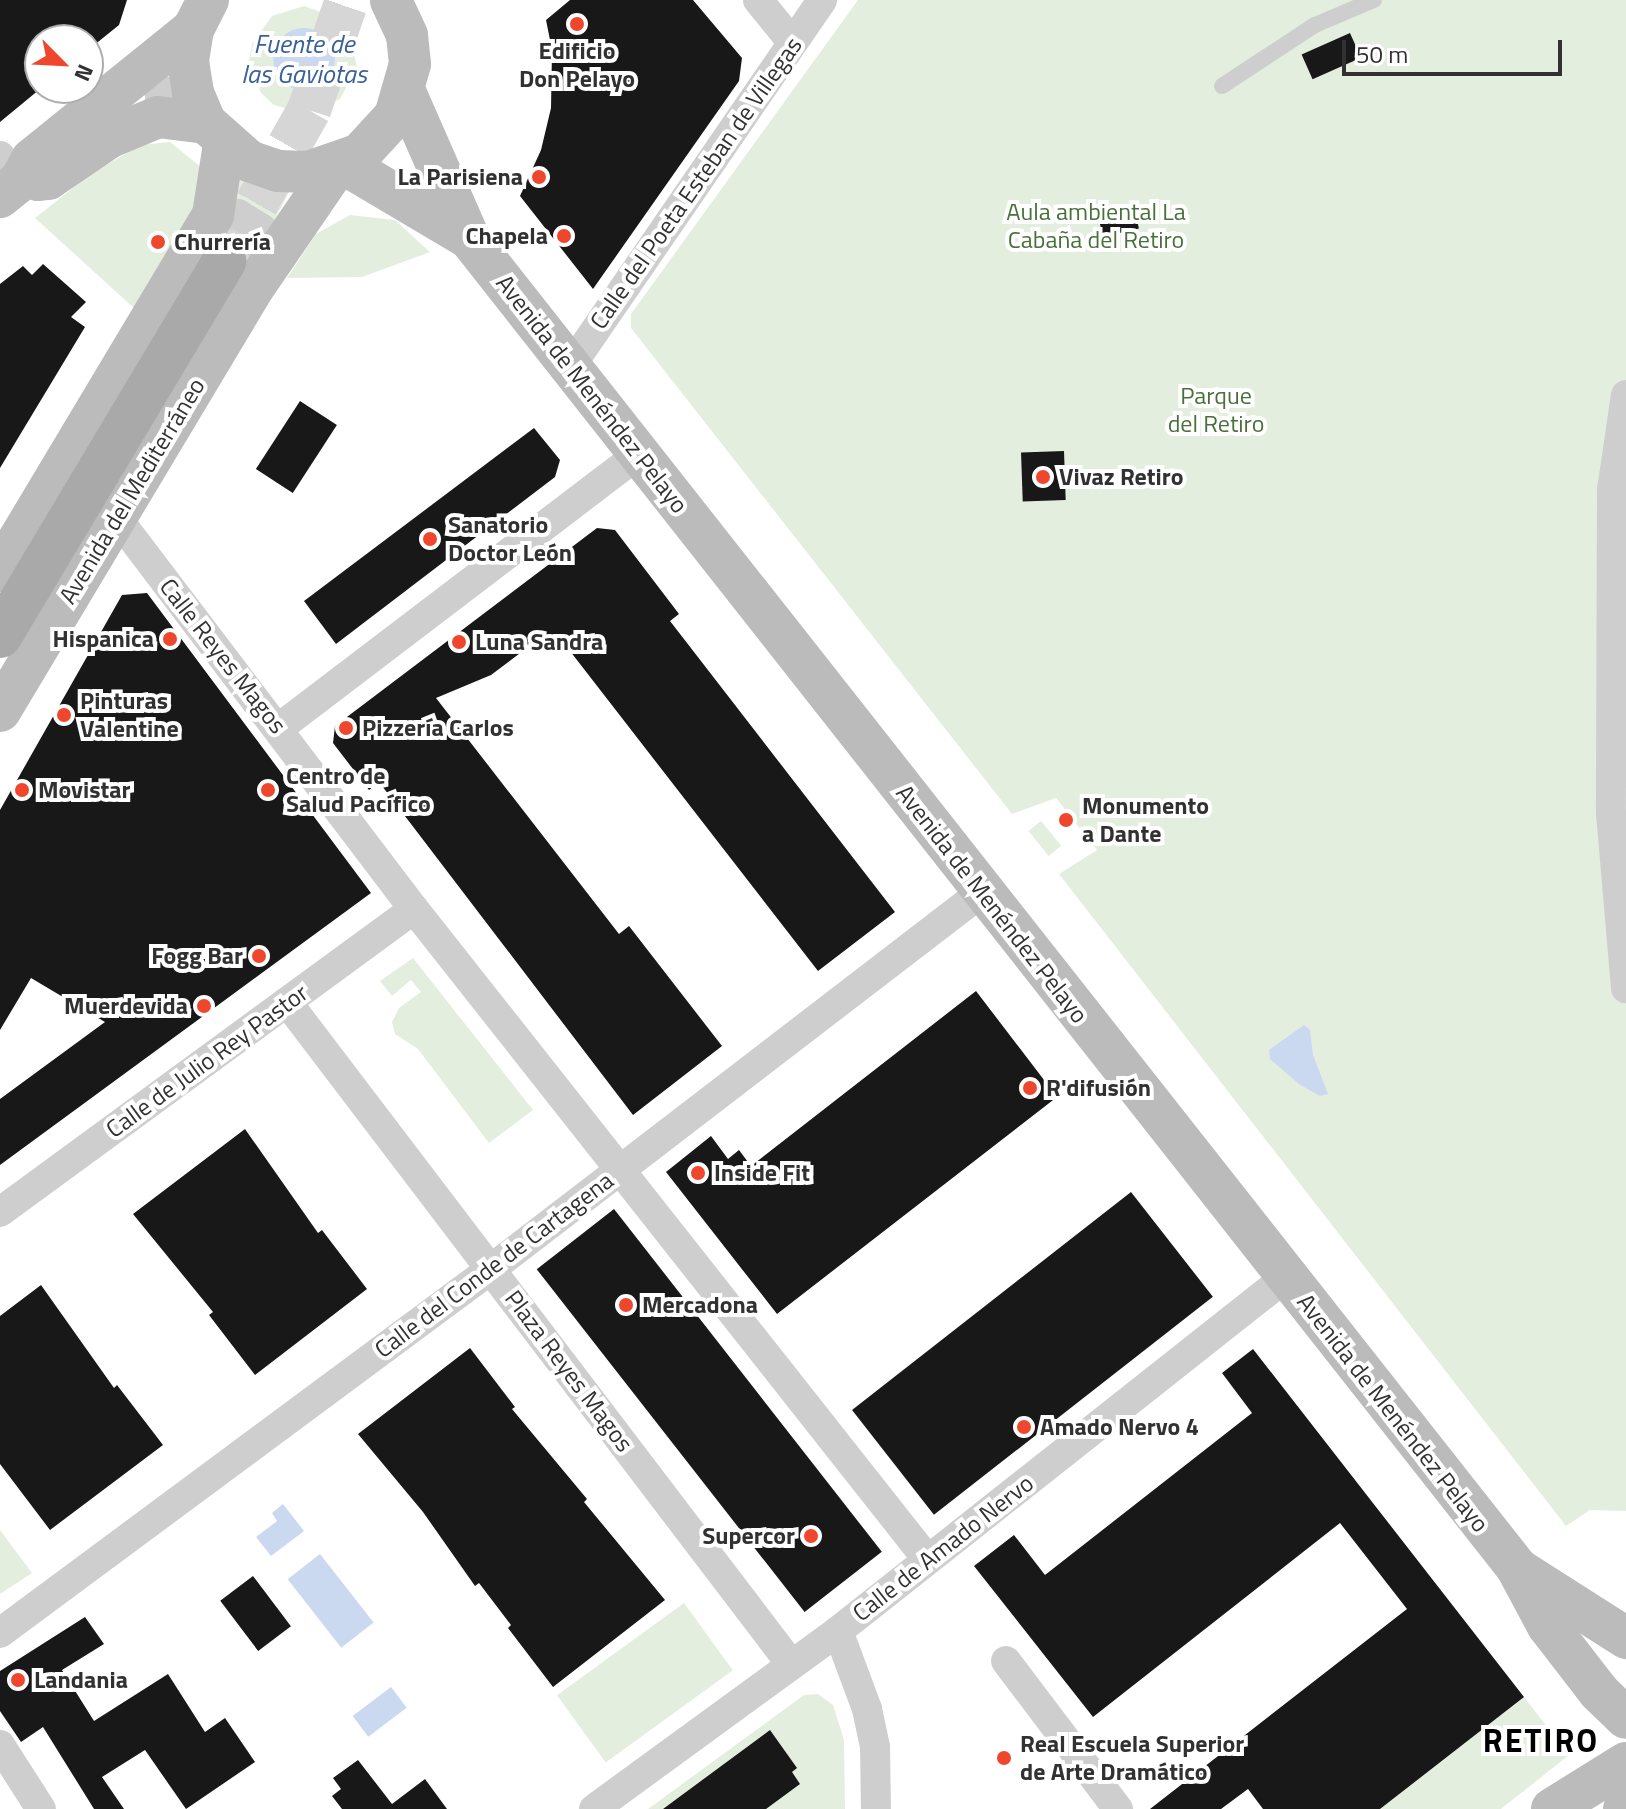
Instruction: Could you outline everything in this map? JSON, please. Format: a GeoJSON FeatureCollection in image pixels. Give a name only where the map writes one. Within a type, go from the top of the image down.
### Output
{"type":"FeatureCollection","features":[{"type":"Feature","properties":{"kind":"main road"},"geometry":{"type":"LineString","coordinates":[[200,15],[188,61],[193,93],[215,133],[249,161],[278,171],[340,164],[380,137],[405,92],[407,35],[395,3]]}},
{"type":"Feature","properties":{"kind":"main road"},"geometry":{"type":"LineString","coordinates":[[7,178],[141,73],[200,15]]}},
{"type":"Feature","properties":{"kind":"main road","name":"Avenida de Menéndez Pelayo"},"geometry":{"type":"LineString","coordinates":[[405,92],[469,238],[1517,1568],[1548,1626],[1599,1692],[1626,1718]]}},
{"type":"Feature","properties":{"kind":"main road"},"geometry":{"type":"LineString","coordinates":[[7,178],[48,179],[110,137],[158,117],[215,133]]}},
{"type":"Feature","properties":{"kind":"main road"},"geometry":{"type":"LineString","coordinates":[[0,571],[213,215],[215,133]]}},
{"type":"Feature","properties":{"kind":"main road","name":"Avenida de Menéndez Pelayo"},"geometry":{"type":"LineString","coordinates":[[340,164],[469,238]]}},
{"type":"Feature","properties":{"kind":"main road","name":"Avenida del Mediterráneo"},"geometry":{"type":"LineString","coordinates":[[0,636],[244,266],[340,164]]}},
{"type":"Feature","properties":{"kind":"main road","name":"Avenida del Mediterráneo"},"geometry":{"type":"LineString","coordinates":[[0,711],[117,518],[244,266]]}},
{"type":"Feature","properties":{"kind":"main road","name":"Avenida de Menéndez Pelayo"},"geometry":{"type":"LineString","coordinates":[[1517,1568],[1626,1638]]}},
{"type":"Feature","properties":{"kind":"main road"},"geometry":{"type":"LineString","coordinates":[[1552,1809],[1626,1763]]}},
{"type":"Feature","properties":{"kind":"street"},"geometry":{"type":"LineString","coordinates":[[758,0],[792,42]]}},
{"type":"Feature","properties":{"kind":"street","name":"Calle del Poeta Esteban de Villegas"},"geometry":{"type":"LineString","coordinates":[[570,367],[822,0]]}},
{"type":"Feature","properties":{"kind":"street"},"geometry":{"type":"LineString","coordinates":[[141,73],[161,90],[158,117]]}},
{"type":"Feature","properties":{"kind":"street"},"geometry":{"type":"LineString","coordinates":[[213,215],[238,214],[262,229],[244,266]]}},
{"type":"Feature","properties":{"kind":"street"},"geometry":{"type":"LineString","coordinates":[[1626,395],[1612,490],[1611,797],[1626,988]]}},
{"type":"Feature","properties":{"kind":"street"},"geometry":{"type":"LineString","coordinates":[[279,728],[639,454]]}},
{"type":"Feature","properties":{"kind":"street","name":"Calle Reyes Magos"},"geometry":{"type":"LineString","coordinates":[[117,518],[414,909]]}},
{"type":"Feature","properties":{"kind":"street","name":"Calle del Conde de Cartagena"},"geometry":{"type":"LineString","coordinates":[[0,1633],[491,1269],[982,892]]}},
{"type":"Feature","properties":{"kind":"street"},"geometry":{"type":"LineString","coordinates":[[414,909],[928,1560]]}},
{"type":"Feature","properties":{"kind":"street","name":"Calle de Julio Rey Pastor"},"geometry":{"type":"LineString","coordinates":[[0,1212],[414,909]]}},
{"type":"Feature","properties":{"kind":"street","name":"Plaza Reyes Magos"},"geometry":{"type":"LineString","coordinates":[[287,1002],[791,1664]]}},
{"type":"Feature","properties":{"kind":"street","name":"Calle de Amado Nervo"},"geometry":{"type":"LineString","coordinates":[[594,1809],[838,1631],[1286,1277]]}},
{"type":"Feature","properties":{"kind":"street"},"geometry":{"type":"LineString","coordinates":[[838,1631],[867,1709],[875,1747],[876,1809]]}},
{"type":"Feature","properties":{"kind":"street"},"geometry":{"type":"LineString","coordinates":[[1006,1661],[1118,1809]]}},
{"type":"Feature","properties":{"kind":"street"},"geometry":{"type":"LineString","coordinates":[[0,1745],[41,1809]]}},
{"type":"Feature","properties":{"kind":"lane"},"geometry":{"type":"LineString","coordinates":[[1222,86],[1315,25],[1374,0]]}},
{"type":"Feature","properties":{"kind":"green space","name":"Parque del Retiro"},"geometry":{"type":"Polygon","coordinates":[[[858,0],[1626,0],[1626,1511],[1590,1510],[1566,1526],[1059,874],[1097,850],[1056,798],[1012,814],[631,328],[631,314],[858,0]]]}},
{"type":"Feature","properties":{"kind":"green space"},"geometry":{"type":"Polygon","coordinates":[[[304,6],[338,18],[349,32],[357,67],[340,99],[307,114],[274,105],[261,93],[249,61],[252,44],[272,16],[304,6]],[[279,40],[273,59],[276,73],[318,87],[329,77],[332,48],[279,40]]]}},
{"type":"Feature","properties":{"kind":"green space"},"geometry":{"type":"Polygon","coordinates":[[[170,142],[206,171],[203,192],[136,310],[35,218],[92,173],[141,145],[170,142]]]}},
{"type":"Feature","properties":{"kind":"green space"},"geometry":{"type":"Polygon","coordinates":[[[237,172],[291,188],[272,225],[232,203],[237,172]]]}},
{"type":"Feature","properties":{"kind":"green space"},"geometry":{"type":"Polygon","coordinates":[[[350,215],[395,220],[430,252],[362,277],[287,278],[316,234],[350,215]]]}},
{"type":"Feature","properties":{"kind":"green space"},"geometry":{"type":"Polygon","coordinates":[[[1041,821],[1061,846],[1049,856],[1029,831],[1041,821]]]}},
{"type":"Feature","properties":{"kind":"green space"},"geometry":{"type":"Polygon","coordinates":[[[413,958],[533,1110],[489,1143],[418,1049],[395,1034],[392,1022],[399,1008],[421,992],[411,980],[392,996],[380,981],[413,958]]]}},
{"type":"Feature","properties":{"kind":"green space"},"geometry":{"type":"Polygon","coordinates":[[[0,1530],[32,1573],[0,1594],[0,1530]]]}},
{"type":"Feature","properties":{"kind":"green space"},"geometry":{"type":"Polygon","coordinates":[[[684,1603],[733,1670],[606,1762],[557,1695],[684,1603]]]}},
{"type":"Feature","properties":{"kind":"green space"},"geometry":{"type":"Polygon","coordinates":[[[818,1694],[833,1705],[844,1740],[845,1809],[648,1809],[804,1695],[818,1694]]]}},
{"type":"Feature","properties":{"kind":"green space"},"geometry":{"type":"Polygon","coordinates":[[[1524,1697],[1569,1755],[1501,1809],[1380,1809],[1524,1697]]]}},
{"type":"Feature","properties":{"kind":"water","name":"Fuente de las Gaviotas"},"geometry":{"type":"Polygon","coordinates":[[[304,28],[316,30],[326,37],[333,47],[333,71],[326,81],[316,88],[304,90],[292,88],[282,81],[275,71],[273,59],[275,47],[282,37],[292,30],[304,28]]]}},
{"type":"Feature","properties":{"kind":"water"},"geometry":{"type":"Polygon","coordinates":[[[1304,1025],[1310,1030],[1313,1055],[1328,1094],[1320,1096],[1299,1084],[1270,1059],[1269,1050],[1304,1025]]]}},
{"type":"Feature","properties":{"kind":"water"},"geometry":{"type":"Polygon","coordinates":[[[283,1504],[304,1531],[271,1556],[256,1537],[277,1521],[272,1513],[283,1504]]]}},
{"type":"Feature","properties":{"kind":"water"},"geometry":{"type":"Polygon","coordinates":[[[320,1554],[374,1623],[341,1648],[288,1579],[320,1554]]]}},
{"type":"Feature","properties":{"kind":"water"},"geometry":{"type":"Polygon","coordinates":[[[391,1687],[407,1708],[368,1737],[353,1716],[391,1687]]]}},
{"type":"Feature","properties":{"kind":"building"},"geometry":{"type":"Polygon","coordinates":[[[0,0],[127,0],[119,25],[104,37],[104,24],[24,24],[24,102],[0,122],[0,0]]]}},
{"type":"Feature","properties":{"kind":"building"},"geometry":{"type":"Polygon","coordinates":[[[570,0],[693,0],[742,58],[739,81],[593,289],[520,196],[541,150],[551,108],[552,50],[546,20],[570,0]]]}},
{"type":"Feature","properties":{"kind":"building"},"geometry":{"type":"Polygon","coordinates":[[[1350,33],[1361,58],[1313,79],[1302,55],[1350,33]]]}},
{"type":"Feature","properties":{"kind":"building"},"geometry":{"type":"Polygon","coordinates":[[[1134,207],[1139,228],[1103,237],[1098,215],[1134,207]]]}},
{"type":"Feature","properties":{"kind":"building"},"geometry":{"type":"Polygon","coordinates":[[[43,264],[86,302],[71,317],[85,327],[0,468],[0,284],[23,266],[32,275],[43,264]]]}},
{"type":"Feature","properties":{"kind":"building"},"geometry":{"type":"Polygon","coordinates":[[[300,401],[337,425],[293,493],[256,469],[300,401]]]}},
{"type":"Feature","properties":{"kind":"building","name":"Sanatorio Doctor León"},"geometry":{"type":"Polygon","coordinates":[[[534,428],[560,460],[555,477],[336,644],[304,601],[534,428]]]}},
{"type":"Feature","properties":{"kind":"building","name":"Vivaz Retiro"},"geometry":{"type":"Polygon","coordinates":[[[1064,451],[1066,500],[1023,501],[1021,453],[1064,451]]]}},
{"type":"Feature","properties":{"kind":"building"},"geometry":{"type":"Polygon","coordinates":[[[597,528],[615,530],[679,614],[670,621],[895,912],[818,971],[563,642],[548,649],[540,638],[491,675],[436,698],[619,934],[629,926],[722,1046],[633,1115],[379,782],[369,790],[333,743],[335,726],[597,528]]]}},
{"type":"Feature","properties":{"kind":"building"},"geometry":{"type":"Polygon","coordinates":[[[147,593],[371,893],[0,1165],[0,1099],[105,1022],[31,978],[0,1030],[0,810],[122,595],[147,593]]]}},
{"type":"Feature","properties":{"kind":"building"},"geometry":{"type":"Polygon","coordinates":[[[976,991],[1057,1097],[777,1314],[666,1172],[711,1136],[728,1159],[739,1150],[751,1166],[976,991]]]}},
{"type":"Feature","properties":{"kind":"building"},"geometry":{"type":"Polygon","coordinates":[[[245,1129],[318,1233],[322,1230],[367,1289],[255,1375],[209,1315],[213,1312],[133,1214],[245,1129]]]}},
{"type":"Feature","properties":{"kind":"building"},"geometry":{"type":"Polygon","coordinates":[[[1131,1192],[1213,1297],[934,1515],[852,1410],[1131,1192]]]}},
{"type":"Feature","properties":{"kind":"building"},"geometry":{"type":"Polygon","coordinates":[[[614,1209],[882,1552],[805,1612],[537,1269],[614,1209]]]}},
{"type":"Feature","properties":{"kind":"building"},"geometry":{"type":"Polygon","coordinates":[[[41,1285],[114,1388],[117,1385],[163,1445],[50,1530],[0,1464],[0,1316],[41,1285]]]}},
{"type":"Feature","properties":{"kind":"building"},"geometry":{"type":"Polygon","coordinates":[[[470,1348],[515,1407],[512,1409],[665,1600],[553,1687],[508,1628],[511,1625],[479,1583],[475,1586],[423,1512],[358,1434],[470,1348]]]}},
{"type":"Feature","properties":{"kind":"building"},"geometry":{"type":"Polygon","coordinates":[[[1253,1349],[1524,1697],[1380,1809],[1263,1809],[1248,1789],[1221,1809],[1150,1809],[1407,1609],[1340,1523],[1093,1717],[974,1566],[1014,1535],[1045,1575],[1252,1413],[1222,1373],[1253,1349]]]}},
{"type":"Feature","properties":{"kind":"building"},"geometry":{"type":"Polygon","coordinates":[[[253,1576],[291,1626],[258,1651],[220,1601],[253,1576]]]}},
{"type":"Feature","properties":{"kind":"building"},"geometry":{"type":"Polygon","coordinates":[[[85,1617],[104,1644],[62,1670],[94,1721],[168,1674],[205,1732],[225,1718],[255,1762],[186,1809],[145,1750],[102,1777],[124,1809],[94,1809],[43,1727],[21,1742],[0,1711],[0,1671],[85,1617]]]}},
{"type":"Feature","properties":{"kind":"building"},"geometry":{"type":"Polygon","coordinates":[[[770,1730],[797,1768],[792,1772],[800,1784],[766,1809],[663,1809],[770,1730]]]}},
{"type":"Feature","properties":{"kind":"building"},"geometry":{"type":"Polygon","coordinates":[[[358,1760],[392,1804],[425,1779],[447,1809],[342,1809],[332,1796],[341,1789],[333,1778],[358,1760]]]}},
{"type":"Feature","properties":{"kind":"tunnel"},"geometry":{"type":"LineString","coordinates":[[224,261],[309,110],[347,0]]}},
{"type":"Feature","properties":{"kind":"place","name":"Edificio Don Pelayo"},"geometry":{"type":"Point","coordinates":[577,24]}},
{"type":"Feature","properties":{"kind":"place","name":"La Parisiena"},"geometry":{"type":"Point","coordinates":[539,177]}},
{"type":"Feature","properties":{"kind":"place","name":"Chapela"},"geometry":{"type":"Point","coordinates":[564,236]}},
{"type":"Feature","properties":{"kind":"place","name":"Churrería"},"geometry":{"type":"Point","coordinates":[158,242]}},
{"type":"Feature","properties":{"kind":"place","name":"Vivaz Retiro"},"geometry":{"type":"Point","coordinates":[1043,477]}},
{"type":"Feature","properties":{"kind":"place","name":"Sanatorio Doctor León"},"geometry":{"type":"Point","coordinates":[430,539]}},
{"type":"Feature","properties":{"kind":"place","name":"Hispanica"},"geometry":{"type":"Point","coordinates":[170,639]}},
{"type":"Feature","properties":{"kind":"place","name":"Luna Sandra"},"geometry":{"type":"Point","coordinates":[459,642]}},
{"type":"Feature","properties":{"kind":"place","name":"Pinturas Valentine"},"geometry":{"type":"Point","coordinates":[64,715]}},
{"type":"Feature","properties":{"kind":"place","name":"Pizzería Carlos"},"geometry":{"type":"Point","coordinates":[346,728]}},
{"type":"Feature","properties":{"kind":"place","name":"Movistar"},"geometry":{"type":"Point","coordinates":[22,790]}},
{"type":"Feature","properties":{"kind":"place","name":"Centro de Salud Pacífico"},"geometry":{"type":"Point","coordinates":[268,790]}},
{"type":"Feature","properties":{"kind":"place","name":"Monumento a Dante"},"geometry":{"type":"Point","coordinates":[1066,820]}},
{"type":"Feature","properties":{"kind":"place","name":"Fogg Bar"},"geometry":{"type":"Point","coordinates":[259,956]}},
{"type":"Feature","properties":{"kind":"place","name":"Muerdevida"},"geometry":{"type":"Point","coordinates":[204,1006]}},
{"type":"Feature","properties":{"kind":"place","name":"R'difusión"},"geometry":{"type":"Point","coordinates":[1030,1088]}},
{"type":"Feature","properties":{"kind":"place","name":"Inside Fit"},"geometry":{"type":"Point","coordinates":[698,1173]}},
{"type":"Feature","properties":{"kind":"place","name":"Mercadona"},"geometry":{"type":"Point","coordinates":[626,1305]}},
{"type":"Feature","properties":{"kind":"place","name":"Amado Nervo 4"},"geometry":{"type":"Point","coordinates":[1024,1427]}},
{"type":"Feature","properties":{"kind":"place","name":"Supercor"},"geometry":{"type":"Point","coordinates":[811,1536]}},
{"type":"Feature","properties":{"kind":"place","name":"Landania"},"geometry":{"type":"Point","coordinates":[18,1680]}},
{"type":"Feature","properties":{"kind":"place","name":"Real Escuela Superior de Arte Dramático"},"geometry":{"type":"Point","coordinates":[1004,1758]}},
{"type":"Feature","properties":{"kind":"district","name":"RETIRO"},"geometry":{"type":"Point","coordinates":[1541,1740]}},
{"type":"Feature","properties":{"kind":"park label","name":"Aula ambiental La Cabaña del Retiro"},"geometry":{"type":"Point","coordinates":[1096,226]}}]}
